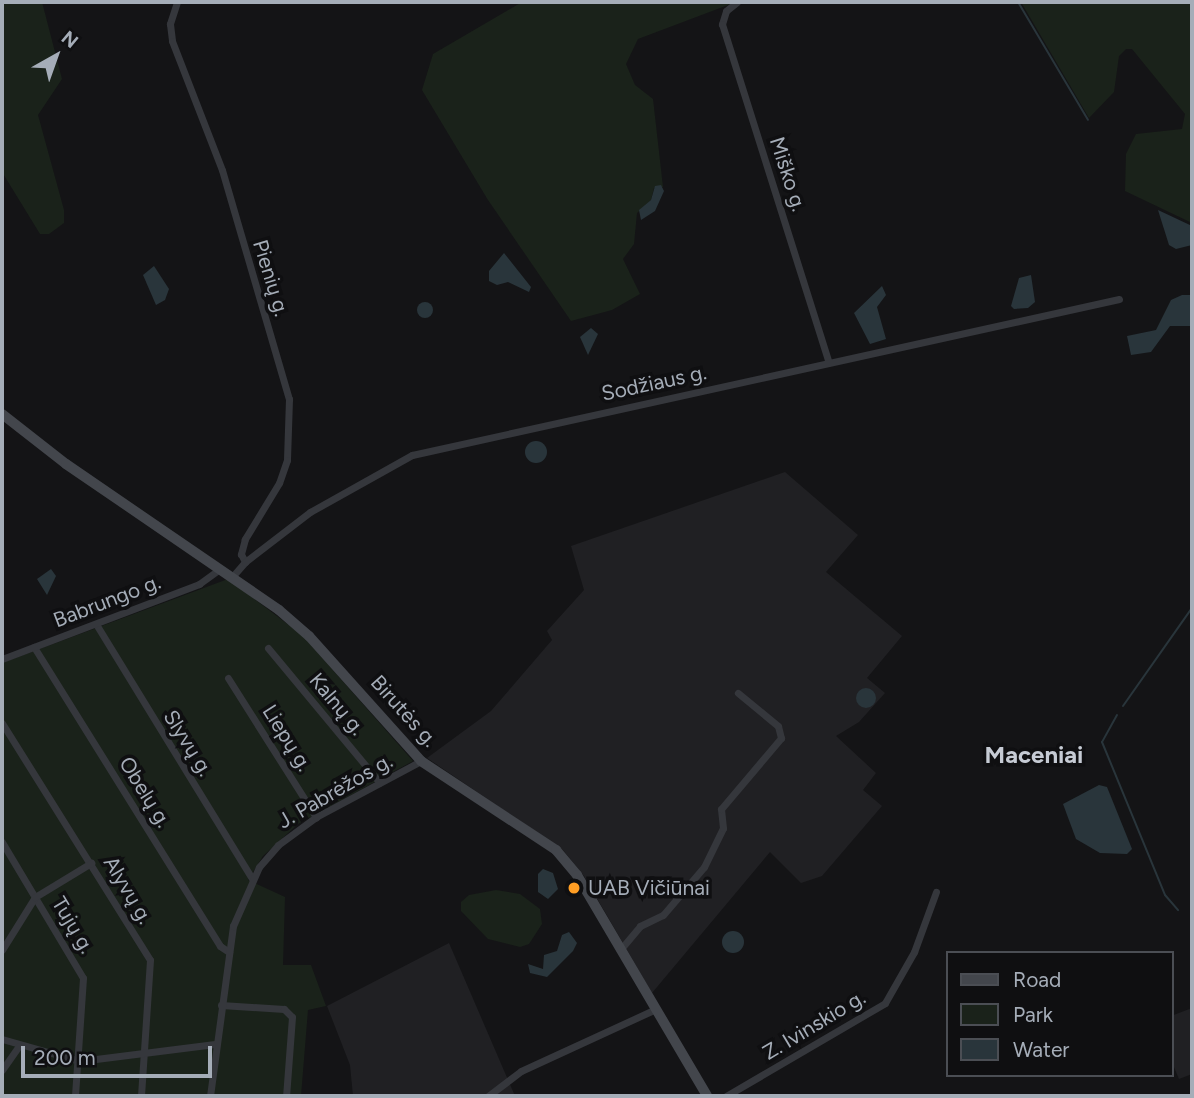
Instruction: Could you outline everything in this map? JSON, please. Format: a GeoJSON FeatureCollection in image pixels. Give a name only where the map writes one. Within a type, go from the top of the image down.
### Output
{"type":"FeatureCollection","features":[{"type":"Feature","properties":{"kind":"main road","name":"Birutės g."},"geometry":{"type":"LineString","coordinates":[[2,414],[66,464],[232,577],[309,636],[421,761],[556,850],[577,876],[707,1096]]}},
{"type":"Feature","properties":{"kind":"street","name":"Pienių g."},"geometry":{"type":"LineString","coordinates":[[177,2],[170,24],[172,41],[222,170],[289,399],[287,460],[279,483],[245,539],[245,562]]}},
{"type":"Feature","properties":{"kind":"street","name":"Miško g."},"geometry":{"type":"LineString","coordinates":[[737,2],[726,11],[722,24],[829,363]]}},
{"type":"Feature","properties":{"kind":"street","name":"Sodžiaus g."},"geometry":{"type":"LineString","coordinates":[[232,577],[245,562],[338,493],[412,454],[1119,299]]}},
{"type":"Feature","properties":{"kind":"street","name":"Babrungo g."},"geometry":{"type":"LineString","coordinates":[[2,659],[200,584],[220,569]]}},
{"type":"Feature","properties":{"kind":"street","name":"Slyvų g."},"geometry":{"type":"LineString","coordinates":[[96,624],[252,878]]}},
{"type":"Feature","properties":{"kind":"street","name":"Obelų g."},"geometry":{"type":"LineString","coordinates":[[34,647],[220,946],[229,952]]}},
{"type":"Feature","properties":{"kind":"street","name":"Kalnų g."},"geometry":{"type":"LineString","coordinates":[[268,648],[380,782]]}},
{"type":"Feature","properties":{"kind":"street","name":"Liepų g."},"geometry":{"type":"LineString","coordinates":[[228,678],[316,817]]}},
{"type":"Feature","properties":{"kind":"street"},"geometry":{"type":"LineString","coordinates":[[620,950],[640,926],[663,915],[704,867],[723,828],[721,809],[781,738],[778,726],[738,693]]}},
{"type":"Feature","properties":{"kind":"street","name":"Alyvų g."},"geometry":{"type":"LineString","coordinates":[[2,723],[150,960],[141,1096]]}},
{"type":"Feature","properties":{"kind":"street","name":"J. Pabrėžos g."},"geometry":{"type":"LineString","coordinates":[[210,1096],[233,926],[252,878],[278,845],[316,817],[421,761]]}},
{"type":"Feature","properties":{"kind":"street","name":"Tujų g."},"geometry":{"type":"LineString","coordinates":[[2,842],[83,978],[80,1061],[75,1069],[75,1096]]}},
{"type":"Feature","properties":{"kind":"street"},"geometry":{"type":"LineString","coordinates":[[2,950],[35,897],[91,863]]}},
{"type":"Feature","properties":{"kind":"street","name":"Z. Ivinskio g."},"geometry":{"type":"LineString","coordinates":[[726,1096],[885,1003],[914,952],[936,892]]}},
{"type":"Feature","properties":{"kind":"street"},"geometry":{"type":"LineString","coordinates":[[221,1005],[284,1009],[292,1017],[286,1096]]}},
{"type":"Feature","properties":{"kind":"street"},"geometry":{"type":"LineString","coordinates":[[488,1096],[521,1071],[656,1009]]}},
{"type":"Feature","properties":{"kind":"street"},"geometry":{"type":"LineString","coordinates":[[2,1040],[80,1061],[215,1044]]}},
{"type":"Feature","properties":{"kind":"street"},"geometry":{"type":"LineString","coordinates":[[2,1070],[19,1046]]}},
{"type":"Feature","properties":{"kind":"shaded area"},"geometry":{"type":"Polygon","coordinates":[[[785,472],[858,535],[826,572],[902,636],[867,678],[885,693],[859,722],[836,736],[876,773],[863,790],[882,806],[822,876],[801,883],[770,852],[652,993],[584,876],[563,850],[427,758],[491,711],[552,640],[547,631],[584,590],[571,546],[785,472]]]}},
{"type":"Feature","properties":{"kind":"shaded area"},"geometry":{"type":"Polygon","coordinates":[[[449,943],[515,1096],[353,1096],[350,1065],[327,1006],[449,943]]]}},
{"type":"Feature","properties":{"kind":"shaded area"},"geometry":{"type":"Polygon","coordinates":[[[1192,1008],[1192,1074],[1179,1079],[1173,1065],[1173,1015],[1192,1008]]]}},
{"type":"Feature","properties":{"kind":"green space"},"geometry":{"type":"Polygon","coordinates":[[[2,2],[42,2],[62,79],[38,115],[64,210],[64,223],[49,234],[40,234],[2,172],[2,2]]]}},
{"type":"Feature","properties":{"kind":"green space"},"geometry":{"type":"Polygon","coordinates":[[[522,2],[736,2],[638,39],[626,64],[635,85],[653,99],[663,187],[654,188],[651,200],[637,213],[634,244],[623,259],[640,294],[612,310],[571,321],[488,200],[422,90],[433,54],[522,2]]]}},
{"type":"Feature","properties":{"kind":"green space"},"geometry":{"type":"Polygon","coordinates":[[[1021,2],[1192,2],[1192,223],[1125,191],[1126,154],[1136,134],[1182,129],[1185,114],[1132,49],[1126,49],[1119,56],[1114,92],[1089,118],[1021,2]]]}},
{"type":"Feature","properties":{"kind":"green space"},"geometry":{"type":"Polygon","coordinates":[[[228,579],[302,635],[413,761],[298,824],[263,856],[248,880],[285,897],[283,965],[311,965],[326,1006],[308,1010],[301,1096],[2,1096],[2,663],[228,579]]]}},
{"type":"Feature","properties":{"kind":"green space"},"geometry":{"type":"Polygon","coordinates":[[[496,890],[520,894],[540,909],[542,924],[529,944],[520,947],[488,939],[461,911],[461,902],[469,895],[496,890]]]}},
{"type":"Feature","properties":{"kind":"water"},"geometry":{"type":"Polygon","coordinates":[[[661,185],[664,191],[655,211],[641,220],[639,210],[651,200],[655,186],[661,185]]]}},
{"type":"Feature","properties":{"kind":"water"},"geometry":{"type":"Polygon","coordinates":[[[1158,210],[1192,226],[1192,245],[1176,249],[1169,245],[1158,210]]]}},
{"type":"Feature","properties":{"kind":"water"},"geometry":{"type":"Polygon","coordinates":[[[504,253],[531,287],[529,292],[508,282],[497,285],[489,281],[489,271],[504,253]]]}},
{"type":"Feature","properties":{"kind":"water"},"geometry":{"type":"Polygon","coordinates":[[[154,266],[169,289],[165,300],[156,305],[143,275],[154,266]]]}},
{"type":"Feature","properties":{"kind":"water"},"geometry":{"type":"Polygon","coordinates":[[[1031,275],[1035,302],[1028,308],[1014,309],[1011,306],[1019,278],[1031,275]]]}},
{"type":"Feature","properties":{"kind":"water"},"geometry":{"type":"Polygon","coordinates":[[[882,286],[886,295],[877,307],[886,339],[870,344],[854,313],[882,286]]]}},
{"type":"Feature","properties":{"kind":"water"},"geometry":{"type":"Polygon","coordinates":[[[1182,295],[1192,295],[1192,326],[1170,326],[1151,352],[1131,355],[1127,336],[1156,330],[1171,300],[1182,295]]]}},
{"type":"Feature","properties":{"kind":"water"},"geometry":{"type":"Polygon","coordinates":[[[425,302],[433,310],[425,318],[417,310],[425,302]]]}},
{"type":"Feature","properties":{"kind":"water"},"geometry":{"type":"Polygon","coordinates":[[[591,328],[598,334],[588,355],[580,337],[591,328]]]}},
{"type":"Feature","properties":{"kind":"water"},"geometry":{"type":"Polygon","coordinates":[[[536,441],[546,448],[547,452],[540,462],[536,463],[526,456],[525,452],[532,442],[536,441]]]}},
{"type":"Feature","properties":{"kind":"water"},"geometry":{"type":"Polygon","coordinates":[[[51,569],[56,576],[47,595],[37,579],[51,569]]]}},
{"type":"Feature","properties":{"kind":"water"},"geometry":{"type":"Polygon","coordinates":[[[866,688],[873,691],[876,698],[873,705],[866,708],[859,705],[856,698],[859,691],[866,688]]]}},
{"type":"Feature","properties":{"kind":"water"},"geometry":{"type":"Polygon","coordinates":[[[1099,785],[1107,787],[1132,849],[1127,854],[1100,853],[1076,839],[1063,804],[1099,785]]]}},
{"type":"Feature","properties":{"kind":"water"},"geometry":{"type":"Polygon","coordinates":[[[543,869],[553,873],[558,889],[548,899],[538,892],[538,874],[543,869]]]}},
{"type":"Feature","properties":{"kind":"water"},"geometry":{"type":"Polygon","coordinates":[[[733,931],[741,934],[744,942],[741,950],[733,953],[725,950],[722,942],[725,934],[733,931]]]}},
{"type":"Feature","properties":{"kind":"water"},"geometry":{"type":"Polygon","coordinates":[[[569,932],[577,943],[573,951],[547,977],[530,973],[528,964],[543,969],[544,955],[557,951],[562,935],[569,932]]]}},
{"type":"Feature","properties":{"kind":"waterway"},"geometry":{"type":"LineString","coordinates":[[1018,2],[1088,120]]}},
{"type":"Feature","properties":{"kind":"waterway"},"geometry":{"type":"LineString","coordinates":[[1123,706],[1192,608]]}},
{"type":"Feature","properties":{"kind":"waterway"},"geometry":{"type":"LineString","coordinates":[[1117,715],[1102,742],[1165,895],[1178,910]]}},
{"type":"Feature","properties":{"kind":"place","name":"UAB Vičiūnai"},"geometry":{"type":"Point","coordinates":[574,888]}},
{"type":"Feature","properties":{"kind":"district","name":"Maceniai"},"geometry":{"type":"Point","coordinates":[1034,755]}}]}
